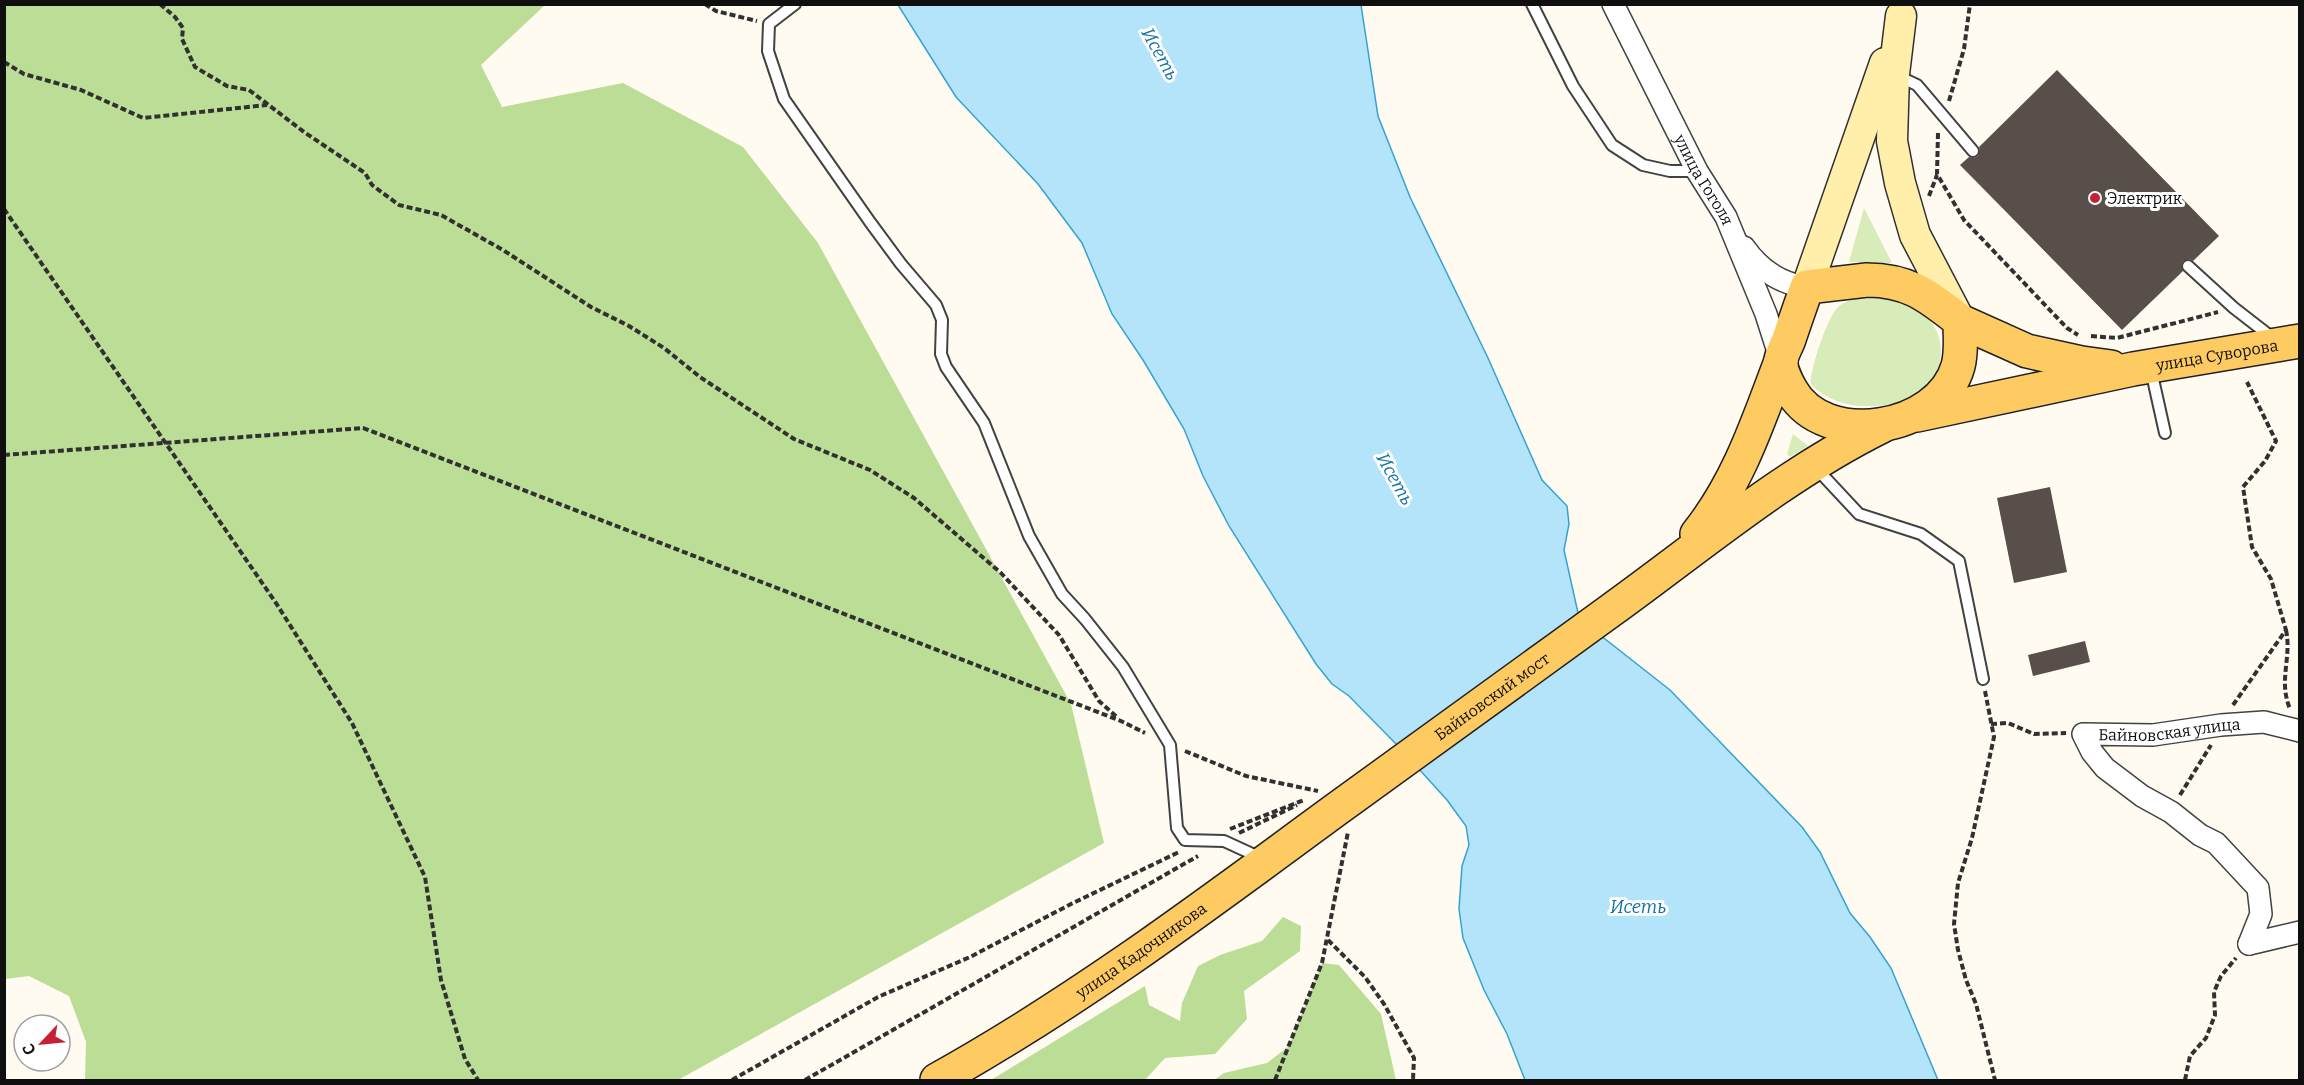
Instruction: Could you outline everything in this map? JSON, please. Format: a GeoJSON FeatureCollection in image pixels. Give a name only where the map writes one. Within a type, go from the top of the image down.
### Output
{"type":"FeatureCollection","features":[{"type":"Feature","properties":{"kind":"main road"},"geometry":{"type":"LineString","coordinates":[[1643,588],[1812,464],[1939,398],[1958,368],[1960,321],[1915,235],[1900,183],[1892,141],[1894,74],[1903,10]]}},
{"type":"Feature","properties":{"kind":"main road"},"geometry":{"type":"LineString","coordinates":[[1643,588],[1692,541],[1714,512],[1730,487],[1754,434],[1903,10]]}},
{"type":"Feature","properties":{"kind":"main road"},"geometry":{"type":"LineString","coordinates":[[1807,287],[1846,281],[1887,280],[1905,284],[1919,291],[1960,321],[2027,351],[2082,363],[2142,368]]}},
{"type":"Feature","properties":{"kind":"main road","name":"улица Суворова"},"geometry":{"type":"LineString","coordinates":[[2142,368],[2290,343]]}},
{"type":"Feature","properties":{"kind":"main road"},"geometry":{"type":"LineString","coordinates":[[1781,361],[1787,384],[1796,399],[1818,417],[1846,426],[1896,421],[2142,368]]}},
{"type":"Feature","properties":{"kind":"main road","name":"Байновский мост"},"geometry":{"type":"LineString","coordinates":[[1336,809],[1643,588]]}},
{"type":"Feature","properties":{"kind":"main road","name":"улица Кадочникова"},"geometry":{"type":"LineString","coordinates":[[937,1080],[1008,1040],[1105,977],[1336,809]]}},
{"type":"Feature","properties":{"kind":"street","name":"улица Гоголя"},"geometry":{"type":"LineString","coordinates":[[1613,4],[1697,171],[1726,217],[1766,314],[1781,361]]}},
{"type":"Feature","properties":{"kind":"street"},"geometry":{"type":"LineString","coordinates":[[1726,217],[1746,250],[1774,278],[1790,285],[1807,287]]}},
{"type":"Feature","properties":{"kind":"street","name":"Байновская улица"},"geometry":{"type":"LineString","coordinates":[[2249,944],[2261,914],[2258,888],[2216,843],[2200,835],[2171,812],[2142,796],[2105,768],[2092,752],[2083,734],[2153,735],[2221,725],[2264,722],[2300,731]]}},
{"type":"Feature","properties":{"kind":"street"},"geometry":{"type":"LineString","coordinates":[[2249,944],[2300,932]]}},
{"type":"Feature","properties":{"kind":"lane"},"geometry":{"type":"LineString","coordinates":[[795,4],[769,24],[768,51],[784,99],[901,264],[936,305],[942,320],[941,354],[946,367],[984,423],[1029,536],[1062,594],[1123,667],[1170,745],[1177,828],[1185,840],[1224,841],[1267,861]]}},
{"type":"Feature","properties":{"kind":"lane"},"geometry":{"type":"LineString","coordinates":[[1532,4],[1573,86],[1612,145],[1643,165],[1670,171],[1697,171]]}},
{"type":"Feature","properties":{"kind":"lane"},"geometry":{"type":"LineString","coordinates":[[1894,74],[1917,86],[1973,152]]}},
{"type":"Feature","properties":{"kind":"lane"},"geometry":{"type":"LineString","coordinates":[[2188,266],[2234,308],[2290,343]]}},
{"type":"Feature","properties":{"kind":"lane"},"geometry":{"type":"LineString","coordinates":[[2142,368],[2164,433]]}},
{"type":"Feature","properties":{"kind":"lane"},"geometry":{"type":"LineString","coordinates":[[1812,464],[1859,514],[1922,534],[1959,561],[1983,679]]}},
{"type":"Feature","properties":{"kind":"path"},"geometry":{"type":"LineString","coordinates":[[160,4],[175,17],[183,28],[182,39],[195,67],[227,86],[249,90],[304,132],[365,173],[372,185],[399,205],[441,215],[503,250],[591,307],[629,326],[700,377],[794,439],[870,470],[914,498],[1001,573],[1059,635],[1099,701],[1121,721]]}},
{"type":"Feature","properties":{"kind":"path"},"geometry":{"type":"LineString","coordinates":[[705,4],[716,10],[769,24]]}},
{"type":"Feature","properties":{"kind":"path"},"geometry":{"type":"LineString","coordinates":[[1970,4],[1964,49],[1944,119],[1938,132],[1937,174],[1964,220],[2067,328],[2080,336]]}},
{"type":"Feature","properties":{"kind":"path"},"geometry":{"type":"LineString","coordinates":[[4,62],[24,74],[81,90],[142,118],[269,105]]}},
{"type":"Feature","properties":{"kind":"path"},"geometry":{"type":"LineString","coordinates":[[4,209],[276,603],[352,723],[424,877],[441,980],[465,1059],[478,1080]]}},
{"type":"Feature","properties":{"kind":"path"},"geometry":{"type":"LineString","coordinates":[[2090,336],[2117,338],[2234,308]]}},
{"type":"Feature","properties":{"kind":"path"},"geometry":{"type":"LineString","coordinates":[[2247,382],[2276,441],[2265,461],[2242,487],[2252,547],[2271,579],[2286,630],[2288,648],[2284,670],[2285,696],[2291,711]]}},
{"type":"Feature","properties":{"kind":"path"},"geometry":{"type":"LineString","coordinates":[[4,455],[363,428],[1121,721],[1170,745],[1336,809]]}},
{"type":"Feature","properties":{"kind":"path"},"geometry":{"type":"LineString","coordinates":[[2171,812],[2194,769],[2206,755],[2221,725],[2286,630]]}},
{"type":"Feature","properties":{"kind":"path"},"geometry":{"type":"LineString","coordinates":[[1983,679],[1994,737],[1971,838],[1958,883],[1954,924],[1958,950],[1966,980],[1976,1004],[1995,1080]]}},
{"type":"Feature","properties":{"kind":"path"},"geometry":{"type":"LineString","coordinates":[[1991,724],[2008,723],[2034,734],[2083,734]]}},
{"type":"Feature","properties":{"kind":"path"},"geometry":{"type":"LineString","coordinates":[[732,1080],[878,997],[970,957],[1071,904],[1202,841],[1336,809]]}},
{"type":"Feature","properties":{"kind":"path"},"geometry":{"type":"LineString","coordinates":[[805,1080],[1224,841],[1336,809]]}},
{"type":"Feature","properties":{"kind":"path"},"geometry":{"type":"LineString","coordinates":[[1275,1080],[1322,963],[1327,939],[1336,809]]}},
{"type":"Feature","properties":{"kind":"path"},"geometry":{"type":"LineString","coordinates":[[1327,939],[1365,977],[1384,1004],[1414,1058],[1413,1080]]}},
{"type":"Feature","properties":{"kind":"path"},"geometry":{"type":"LineString","coordinates":[[2185,1080],[2190,1056],[2205,1038],[2215,1015],[2214,992],[2221,976],[2249,944]]}},
{"type":"Feature","properties":{"kind":"green space"},"geometry":{"type":"Polygon","coordinates":[[[4,5],[545,5],[481,65],[502,107],[623,83],[743,147],[818,243],[1071,704],[1104,843],[678,1080],[85,1080],[86,1042],[69,996],[29,976],[5,979],[4,5]]]}},
{"type":"Feature","properties":{"kind":"green space"},"geometry":{"type":"Polygon","coordinates":[[[1864,208],[1892,263],[1849,262],[1864,208]]]}},
{"type":"Feature","properties":{"kind":"green space"},"geometry":{"type":"Polygon","coordinates":[[[1854,299],[1896,300],[1914,307],[1928,318],[1937,331],[1941,346],[1940,362],[1934,377],[1923,390],[1906,400],[1895,403],[1860,406],[1834,400],[1811,384],[1816,357],[1833,313],[1843,303],[1854,299]]]}},
{"type":"Feature","properties":{"kind":"green space"},"geometry":{"type":"Polygon","coordinates":[[[1793,434],[1808,446],[1790,457],[1787,454],[1793,434]]]}},
{"type":"Feature","properties":{"kind":"green space"},"geometry":{"type":"Polygon","coordinates":[[[1283,917],[1301,926],[1300,951],[1244,991],[1247,1019],[1215,1054],[1165,1058],[1145,1080],[991,1080],[1145,986],[1149,1005],[1180,1021],[1182,1003],[1198,966],[1220,955],[1262,941],[1283,917]]]}},
{"type":"Feature","properties":{"kind":"green space"},"geometry":{"type":"Polygon","coordinates":[[[1322,963],[1339,965],[1381,1014],[1396,1080],[1214,1080],[1224,1073],[1267,1063],[1289,1046],[1322,963]]]}},
{"type":"Feature","properties":{"kind":"water","name":"Исеть"},"geometry":{"type":"Polygon","coordinates":[[[898,5],[1361,5],[1378,116],[1410,197],[1488,358],[1542,480],[1567,506],[1569,524],[1564,550],[1578,613],[1586,624],[1670,690],[1802,827],[1820,852],[1850,913],[1891,968],[1938,1080],[1525,1080],[1507,1034],[1484,990],[1463,938],[1459,909],[1462,866],[1469,845],[1466,826],[1447,800],[1399,747],[1349,696],[1332,684],[1316,664],[1229,526],[1203,476],[1184,429],[1143,360],[1112,314],[1082,243],[1038,184],[956,97],[898,5]]]}},
{"type":"Feature","properties":{"kind":"building"},"geometry":{"type":"Polygon","coordinates":[[[2057,70],[2219,236],[2193,261],[2189,259],[2183,261],[2181,265],[2183,271],[2122,330],[1960,165],[1969,157],[1978,156],[1979,147],[2057,70]]]}},
{"type":"Feature","properties":{"kind":"building"},"geometry":{"type":"Polygon","coordinates":[[[2050,487],[2067,572],[2014,583],[1997,498],[2050,487]]]}},
{"type":"Feature","properties":{"kind":"building"},"geometry":{"type":"Polygon","coordinates":[[[2085,641],[2090,662],[2033,676],[2028,655],[2085,641]]]}},
{"type":"Feature","properties":{"kind":"place","name":"Электрик"},"geometry":{"type":"Point","coordinates":[2095,198]}}]}
